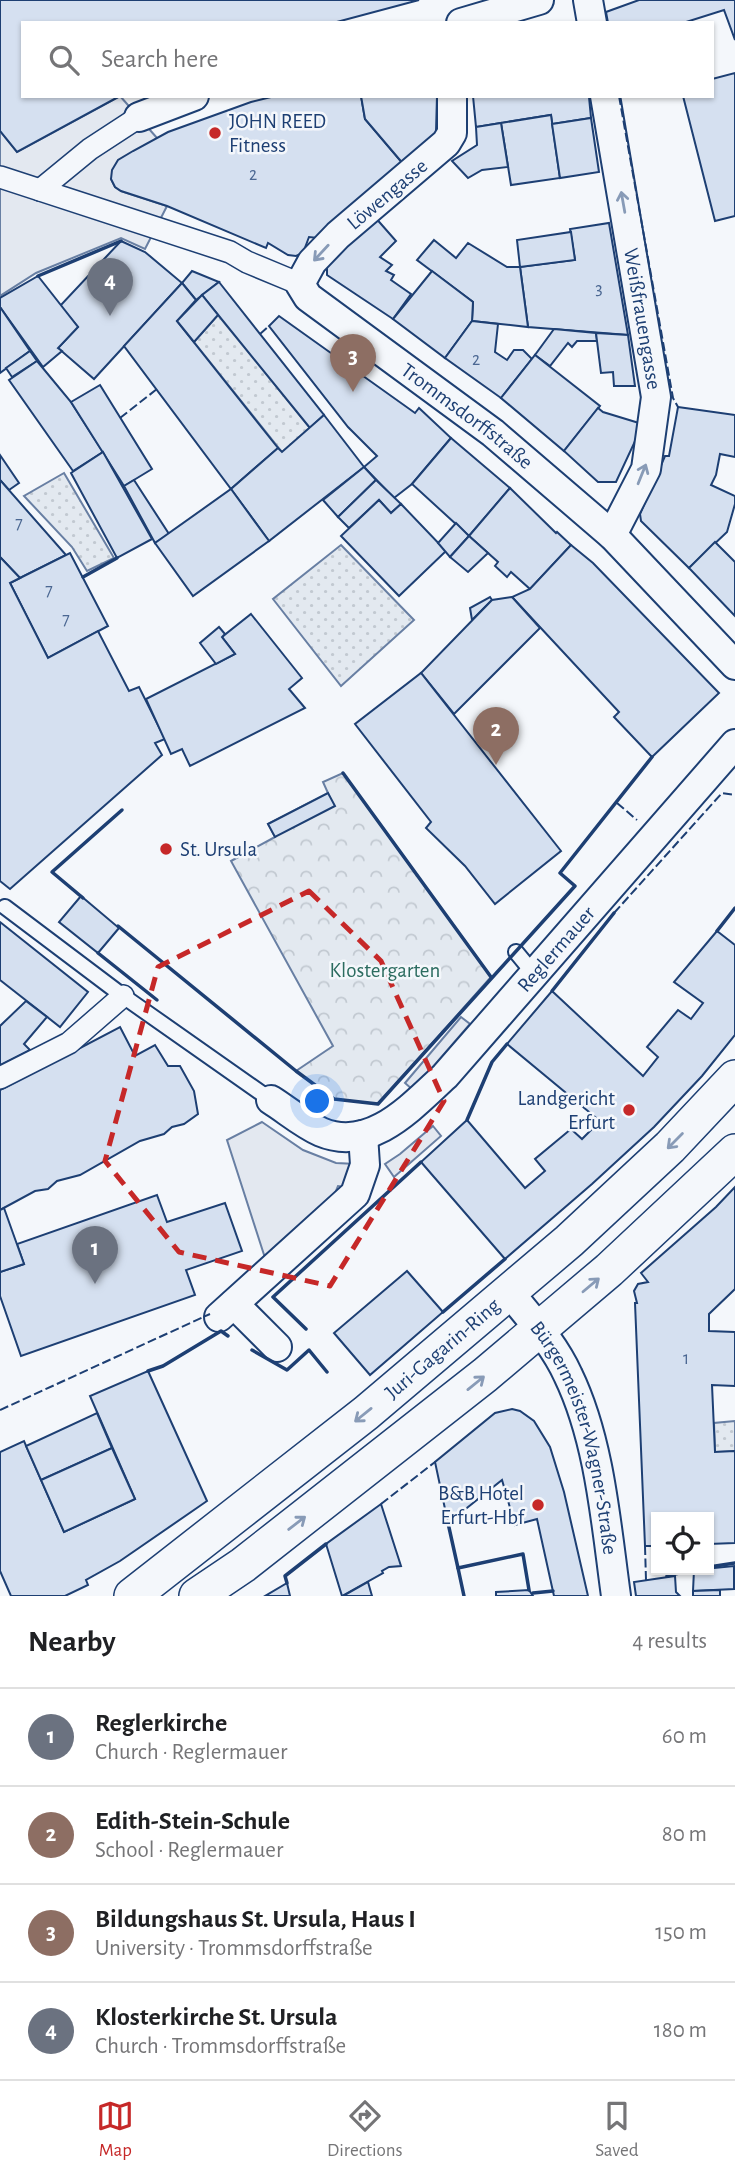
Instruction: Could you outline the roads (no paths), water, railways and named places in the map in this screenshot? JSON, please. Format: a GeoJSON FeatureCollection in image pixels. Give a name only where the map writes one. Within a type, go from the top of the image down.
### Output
{"type":"FeatureCollection","features":[{"type":"Feature","properties":{"kind":"street"},"geometry":{"type":"LineString","coordinates":[[588,0],[592,21]]}},
{"type":"Feature","properties":{"kind":"street"},"geometry":{"type":"LineString","coordinates":[[467,21],[521,3]]}},
{"type":"Feature","properties":{"kind":"street"},"geometry":{"type":"LineString","coordinates":[[40,190],[90,149],[139,117],[189,98]]}},
{"type":"Feature","properties":{"kind":"street","name":"Löwengasse"},"geometry":{"type":"LineString","coordinates":[[300,284],[312,262],[338,235],[446,143],[452,133],[452,98]]}},
{"type":"Feature","properties":{"kind":"street","name":"Weißfrauengasse"},"geometry":{"type":"LineString","coordinates":[[605,98],[656,397],[646,469],[612,535]]}},
{"type":"Feature","properties":{"kind":"street","name":"Trommsdorffstraße"},"geometry":{"type":"LineString","coordinates":[[0,177],[230,252],[300,284],[308,297],[493,433],[612,535],[735,665]]}},
{"type":"Feature","properties":{"kind":"street","name":"Reglermauer"},"geometry":{"type":"LineString","coordinates":[[271,1100],[321,1132],[334,1135],[363,1135],[375,1132],[405,1113],[446,1076],[735,744]]}},
{"type":"Feature","properties":{"kind":"street"},"geometry":{"type":"LineString","coordinates":[[0,1079],[69,1043],[123,996]]}},
{"type":"Feature","properties":{"kind":"street","name":"Juri-Gagarin-Ring"},"geometry":{"type":"LineString","coordinates":[[132,1596],[366,1413],[569,1241],[670,1147],[735,1078]]}},
{"type":"Feature","properties":{"kind":"street"},"geometry":{"type":"LineString","coordinates":[[277,1347],[226,1310],[341,1198],[355,1194],[365,1165],[363,1135]]}},
{"type":"Feature","properties":{"kind":"street"},"geometry":{"type":"LineString","coordinates":[[197,1596],[243,1565],[423,1426],[609,1270],[735,1152]]}},
{"type":"Feature","properties":{"kind":"street","name":"Bürgermeister-Wagner-Straße"},"geometry":{"type":"LineString","coordinates":[[509,1292],[540,1329],[568,1374],[581,1408],[602,1495],[616,1596]]}},
{"type":"Feature","properties":{"kind":"lane"},"geometry":{"type":"LineString","coordinates":[[5,907],[123,996],[271,1100]]}},
{"type":"Feature","properties":{"kind":"lane"},"geometry":{"type":"LineString","coordinates":[[516,952],[535,975]]}},
{"type":"Feature","properties":{"kind":"place","name":"JOHN REED Fitness"},"geometry":{"type":"Point","coordinates":[215,133]}},
{"type":"Feature","properties":{"kind":"place","name":"Klosterkirche St. Ursula"},"geometry":{"type":"Point","coordinates":[110,316]}},
{"type":"Feature","properties":{"kind":"place","name":"Bildungshaus St. Ursula, Haus I"},"geometry":{"type":"Point","coordinates":[353,392]}},
{"type":"Feature","properties":{"kind":"place","name":"Edith-Stein-Schule"},"geometry":{"type":"Point","coordinates":[496,765]}},
{"type":"Feature","properties":{"kind":"place","name":"St. Ursula"},"geometry":{"type":"Point","coordinates":[166,849]}},
{"type":"Feature","properties":{"kind":"place","name":"Landgericht Erfurt"},"geometry":{"type":"Point","coordinates":[629,1110]}},
{"type":"Feature","properties":{"kind":"place","name":"Reglerkirche"},"geometry":{"type":"Point","coordinates":[95,1284]}},
{"type":"Feature","properties":{"kind":"place","name":"B&B Hotel Erfurt-Hbf"},"geometry":{"type":"Point","coordinates":[538,1505]}},
{"type":"Feature","properties":{"kind":"park label","name":"Klostergarten"},"geometry":{"type":"Point","coordinates":[385,970]}}]}
